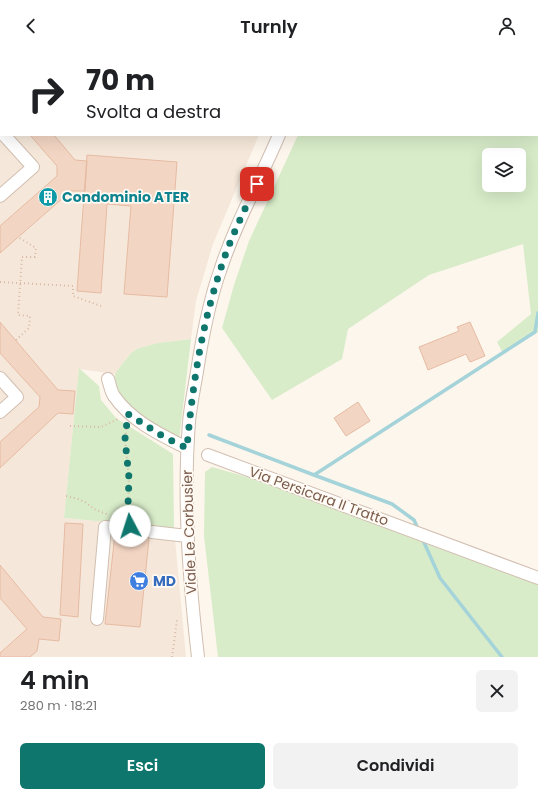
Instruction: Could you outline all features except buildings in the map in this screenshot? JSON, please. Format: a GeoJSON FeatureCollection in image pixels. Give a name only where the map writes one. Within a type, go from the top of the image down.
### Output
{"type":"FeatureCollection","features":[{"type":"Feature","properties":{"kind":"street"},"geometry":{"type":"LineString","coordinates":[[0,196],[33,167],[5,136]]}},
{"type":"Feature","properties":{"kind":"street","name":"Viale Le Corbusier"},"geometry":{"type":"LineString","coordinates":[[198,657],[190,590],[187,536],[187,448],[189,419],[204,328],[220,270],[239,223],[279,136]]}},
{"type":"Feature","properties":{"kind":"street"},"geometry":{"type":"LineString","coordinates":[[0,378],[18,397],[0,412]]}},
{"type":"Feature","properties":{"kind":"street"},"geometry":{"type":"LineString","coordinates":[[108,379],[113,395],[128,414],[164,437],[187,448]]}},
{"type":"Feature","properties":{"kind":"street","name":"Via Persicara II Tratto"},"geometry":{"type":"LineString","coordinates":[[208,455],[538,578]]}},
{"type":"Feature","properties":{"kind":"street"},"geometry":{"type":"LineString","coordinates":[[97,619],[105,528],[114,528]]}},
{"type":"Feature","properties":{"kind":"street"},"geometry":{"type":"LineString","coordinates":[[152,532],[187,536]]}},
{"type":"Feature","properties":{"kind":"path"},"geometry":{"type":"LineString","coordinates":[[16,340],[29,328],[30,316],[18,315],[22,257],[35,257],[36,248],[18,237]]}},
{"type":"Feature","properties":{"kind":"path"},"geometry":{"type":"LineString","coordinates":[[0,282],[73,286],[72,296],[101,306]]}},
{"type":"Feature","properties":{"kind":"path"},"geometry":{"type":"LineString","coordinates":[[70,426],[101,427],[128,414]]}},
{"type":"Feature","properties":{"kind":"path"},"geometry":{"type":"LineString","coordinates":[[128,414],[125,439],[129,478],[128,505],[130,526]]}},
{"type":"Feature","properties":{"kind":"path"},"geometry":{"type":"LineString","coordinates":[[66,496],[85,502],[94,509],[112,517],[114,521],[114,528]]}},
{"type":"Feature","properties":{"kind":"path"},"geometry":{"type":"LineString","coordinates":[[172,657],[177,620]]}},
{"type":"Feature","properties":{"kind":"shaded area"},"geometry":{"type":"Polygon","coordinates":[[[0,136],[259,136],[213,244],[196,301],[191,339],[158,343],[139,348],[132,352],[115,374],[79,369],[64,518],[174,528],[186,657],[0,657],[0,136]]]}},
{"type":"Feature","properties":{"kind":"green space"},"geometry":{"type":"Polygon","coordinates":[[[298,136],[538,136],[538,333],[535,332],[503,353],[497,342],[531,314],[523,244],[429,275],[348,329],[342,359],[272,400],[222,328],[234,285],[249,241],[298,136]]]}},
{"type":"Feature","properties":{"kind":"green space"},"geometry":{"type":"Polygon","coordinates":[[[191,339],[179,441],[129,408],[117,393],[114,384],[115,374],[132,352],[139,348],[158,343],[191,339]]]}},
{"type":"Feature","properties":{"kind":"green space"},"geometry":{"type":"Polygon","coordinates":[[[79,368],[99,386],[101,400],[116,418],[173,454],[174,528],[64,518],[79,368]]]}},
{"type":"Feature","properties":{"kind":"green space"},"geometry":{"type":"Polygon","coordinates":[[[212,467],[247,477],[538,585],[538,657],[218,657],[204,536],[205,472],[212,467]]]}},
{"type":"Feature","properties":{"kind":"waterway"},"geometry":{"type":"LineString","coordinates":[[419,531],[414,520],[392,504],[314,475],[535,332],[538,313]]}},
{"type":"Feature","properties":{"kind":"waterway"},"geometry":{"type":"LineString","coordinates":[[209,435],[314,475]]}},
{"type":"Feature","properties":{"kind":"waterway"},"geometry":{"type":"LineString","coordinates":[[422,538],[440,578],[502,657]]}},
{"type":"Feature","properties":{"kind":"tunnel"},"geometry":{"type":"LineString","coordinates":[[114,528],[152,532]]}},
{"type":"Feature","properties":{"kind":"place","name":"Condominio ATER"},"geometry":{"type":"Point","coordinates":[48,197]}},
{"type":"Feature","properties":{"kind":"place","name":"MD"},"geometry":{"type":"Point","coordinates":[139,581]}},
{"type":"Feature","properties":{"kind":"route"},"geometry":{"type":"LineString","coordinates":[[130,526],[128,505],[129,478],[125,439],[128,414],[164,437],[187,448],[189,419],[204,328],[211,301],[220,270],[257,184]]}}]}
